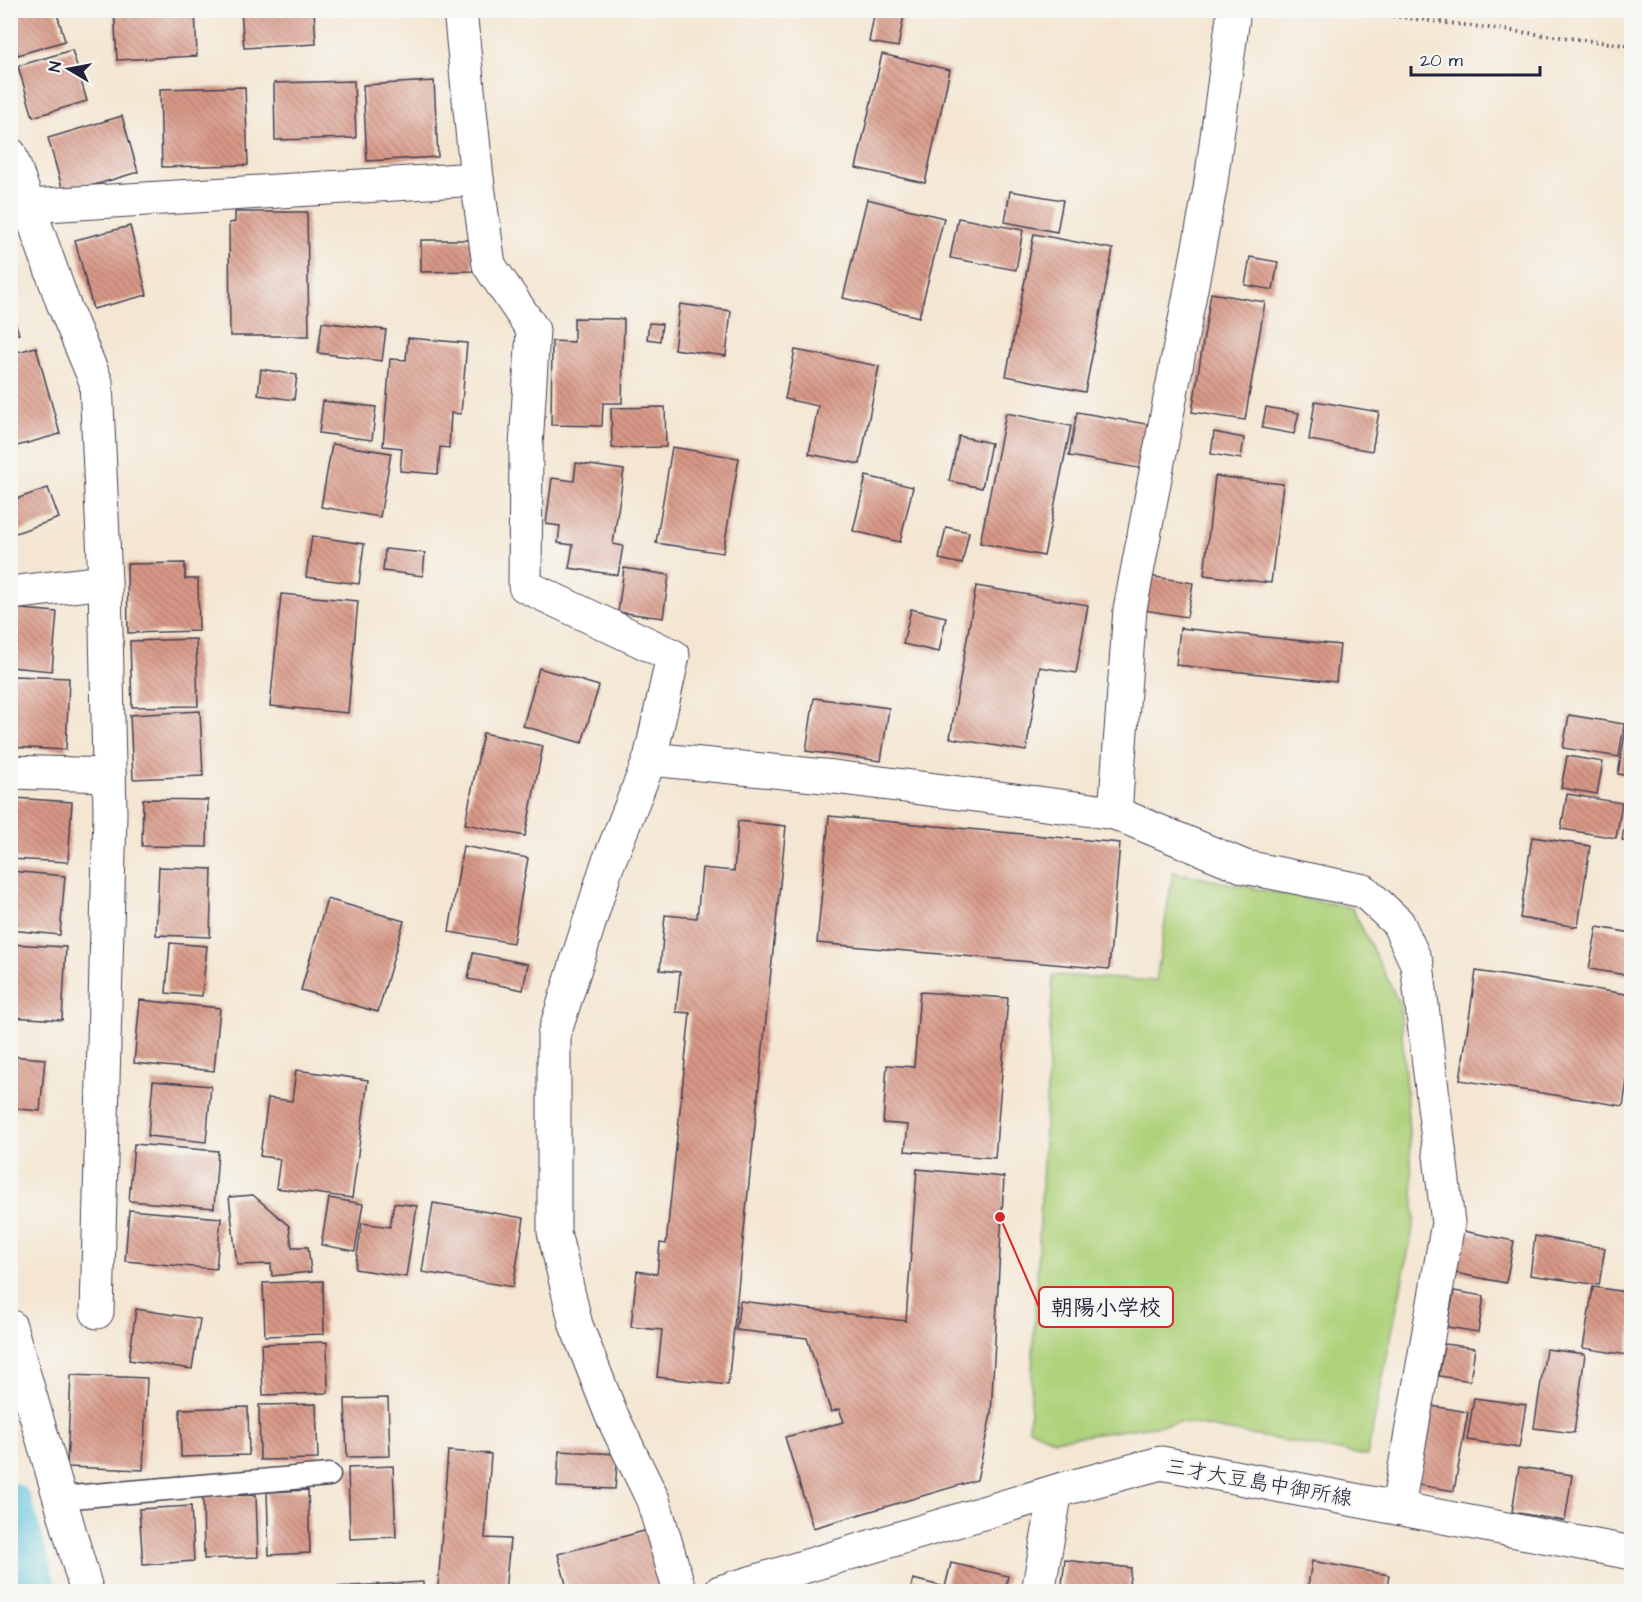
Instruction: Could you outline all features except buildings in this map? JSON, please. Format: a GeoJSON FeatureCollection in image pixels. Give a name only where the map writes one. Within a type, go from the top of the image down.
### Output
{"type":"FeatureCollection","features":[{"type":"Feature","properties":{"kind":"street"},"geometry":{"type":"LineString","coordinates":[[460,10],[477,179],[489,265],[533,330],[526,447],[525,585],[673,656],[650,759],[607,866],[554,1035],[554,1232],[576,1325],[611,1414],[653,1500],[680,1592]]}},
{"type":"Feature","properties":{"kind":"street"},"geometry":{"type":"LineString","coordinates":[[1115,813],[1130,609],[1210,189],[1234,10]]}},
{"type":"Feature","properties":{"kind":"street"},"geometry":{"type":"LineString","coordinates":[[10,154],[63,303],[96,382],[105,582],[110,813],[97,1312]]}},
{"type":"Feature","properties":{"kind":"street"},"geometry":{"type":"LineString","coordinates":[[29,206],[477,179]]}},
{"type":"Feature","properties":{"kind":"street"},"geometry":{"type":"LineString","coordinates":[[10,593],[105,582]]}},
{"type":"Feature","properties":{"kind":"street"},"geometry":{"type":"LineString","coordinates":[[650,759],[834,777],[1115,813],[1245,867],[1364,891],[1398,923],[1417,964],[1448,1223],[1398,1507]]}},
{"type":"Feature","properties":{"kind":"street"},"geometry":{"type":"LineString","coordinates":[[10,772],[109,774]]}},
{"type":"Feature","properties":{"kind":"street"},"geometry":{"type":"LineString","coordinates":[[10,1326],[87,1592]]}},
{"type":"Feature","properties":{"kind":"street","name":"三才大豆島中御所線"},"geometry":{"type":"LineString","coordinates":[[720,1592],[1056,1491],[1161,1463],[1632,1552]]}},
{"type":"Feature","properties":{"kind":"street"},"geometry":{"type":"LineString","coordinates":[[1038,1592],[1056,1491]]}},
{"type":"Feature","properties":{"kind":"lane"},"geometry":{"type":"LineString","coordinates":[[60,1498],[329,1475]]}},
{"type":"Feature","properties":{"kind":"path"},"geometry":{"type":"LineString","coordinates":[[1345,10],[1632,46]]}},
{"type":"Feature","properties":{"kind":"green space"},"geometry":{"type":"Polygon","coordinates":[[[1173,872],[1352,908],[1400,1005],[1415,1218],[1367,1456],[1182,1422],[1054,1440],[1029,1428],[1053,975],[1156,981],[1173,872]]]}},
{"type":"Feature","properties":{"kind":"waterway"},"geometry":{"type":"LineString","coordinates":[[10,1505],[35,1592]]}},
{"type":"Feature","properties":{"kind":"place","name":"朝陽小学校"},"geometry":{"type":"Point","coordinates":[1000,1217]}}]}
